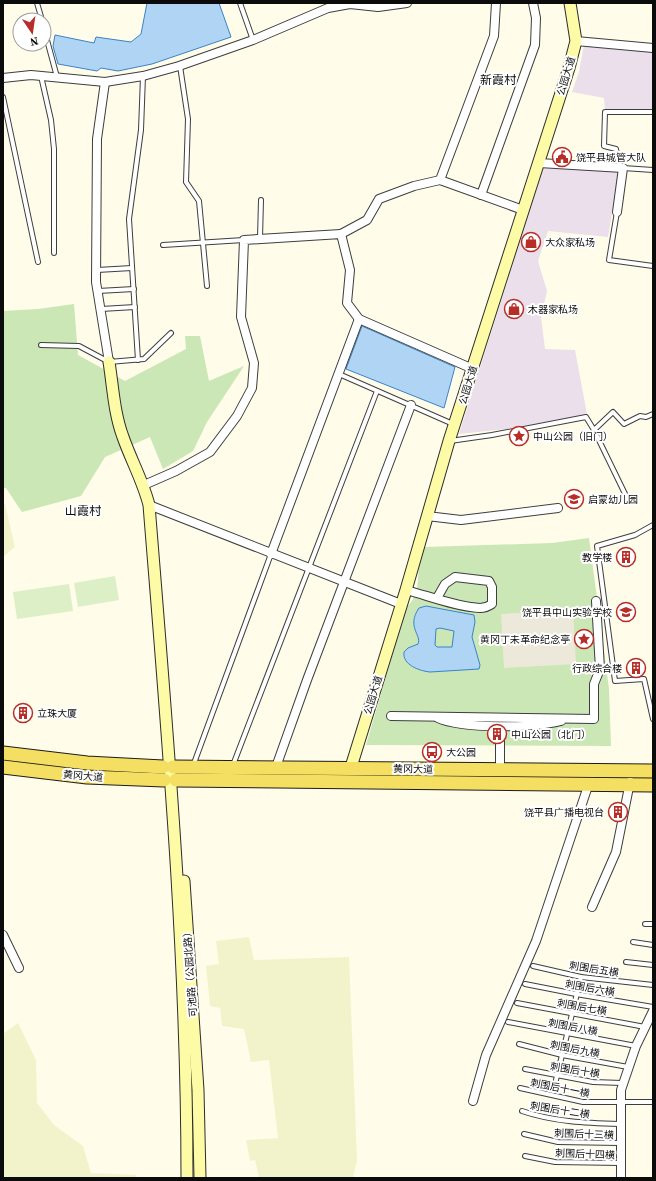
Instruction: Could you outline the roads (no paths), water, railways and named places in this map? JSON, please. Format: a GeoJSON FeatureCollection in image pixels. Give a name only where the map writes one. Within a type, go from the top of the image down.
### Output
{"type":"FeatureCollection","features":[{"type":"Feature","properties":{"kind":"main road","name":"公园大道"},"geometry":{"type":"LineString","coordinates":[[351,767],[406,590],[449,441],[456,425],[523,210],[540,163],[576,41],[570,3]]}},
{"type":"Feature","properties":{"kind":"main road"},"geometry":{"type":"LineString","coordinates":[[109,362],[116,412],[123,437],[144,485],[150,505],[171,766]]}},
{"type":"Feature","properties":{"kind":"main road","name":"黄冈大道"},"geometry":{"type":"LineString","coordinates":[[3,753],[87,763],[171,766],[653,771]]}},
{"type":"Feature","properties":{"kind":"main road","name":"可池路（公园北路）"},"geometry":{"type":"LineString","coordinates":[[171,766],[187,1088],[187,1178]]}},
{"type":"Feature","properties":{"kind":"main road","name":"可池路（公园北路）"},"geometry":{"type":"LineString","coordinates":[[171,766],[198,1090],[200,1178]]}},
{"type":"Feature","properties":{"kind":"main road","name":"黄冈大道"},"geometry":{"type":"LineString","coordinates":[[3,767],[87,777],[170,780],[653,785]]}},
{"type":"Feature","properties":{"kind":"street"},"geometry":{"type":"LineString","coordinates":[[3,78],[41,76],[105,82],[143,76],[180,66],[253,40],[328,8],[350,4],[378,7],[407,3]]}},
{"type":"Feature","properties":{"kind":"street"},"geometry":{"type":"LineString","coordinates":[[440,180],[494,36],[496,3]]}},
{"type":"Feature","properties":{"kind":"street"},"geometry":{"type":"LineString","coordinates":[[481,194],[535,45],[536,18],[533,3]]}},
{"type":"Feature","properties":{"kind":"street"},"geometry":{"type":"LineString","coordinates":[[576,41],[653,48]]}},
{"type":"Feature","properties":{"kind":"street"},"geometry":{"type":"LineString","coordinates":[[105,82],[97,139],[96,270],[109,362]]}},
{"type":"Feature","properties":{"kind":"street"},"geometry":{"type":"LineString","coordinates":[[540,163],[623,168],[617,212]]}},
{"type":"Feature","properties":{"kind":"street"},"geometry":{"type":"LineString","coordinates":[[144,485],[176,471],[210,452],[237,416],[252,388],[254,362],[241,317],[244,240],[341,234],[367,220],[380,199],[414,186],[440,180],[523,210]]}},
{"type":"Feature","properties":{"kind":"street"},"geometry":{"type":"LineString","coordinates":[[341,234],[350,270],[347,303],[359,319],[473,369]]}},
{"type":"Feature","properties":{"kind":"street"},"geometry":{"type":"LineString","coordinates":[[271,554],[359,319]]}},
{"type":"Feature","properties":{"kind":"street"},"geometry":{"type":"LineString","coordinates":[[276,767],[306,680],[345,583],[411,405]]}},
{"type":"Feature","properties":{"kind":"street"},"geometry":{"type":"LineString","coordinates":[[150,505],[401,604]]}},
{"type":"Feature","properties":{"kind":"street"},"geometry":{"type":"LineString","coordinates":[[428,516],[461,520],[558,508]]}},
{"type":"Feature","properties":{"kind":"street"},"geometry":{"type":"LineString","coordinates":[[406,590],[437,598],[482,608],[492,604],[492,587],[489,581],[455,577],[446,584],[437,598]]}},
{"type":"Feature","properties":{"kind":"street"},"geometry":{"type":"LineString","coordinates":[[391,716],[433,716],[447,722],[500,725],[548,724],[571,718],[594,719],[594,684],[600,669],[596,601]]}},
{"type":"Feature","properties":{"kind":"street"},"geometry":{"type":"LineString","coordinates":[[500,741],[500,772]]}},
{"type":"Feature","properties":{"kind":"street"},"geometry":{"type":"LineString","coordinates":[[592,907],[616,852],[630,782]]}},
{"type":"Feature","properties":{"kind":"street"},"geometry":{"type":"LineString","coordinates":[[473,1101],[486,1055],[536,941],[589,783]]}},
{"type":"Feature","properties":{"kind":"street"},"geometry":{"type":"LineString","coordinates":[[3,935],[19,968]]}},
{"type":"Feature","properties":{"kind":"street"},"geometry":{"type":"LineString","coordinates":[[621,1178],[620,1102],[622,1083],[636,1046],[653,1011]]}},
{"type":"Feature","properties":{"kind":"lane"},"geometry":{"type":"LineString","coordinates":[[240,3],[253,40]]}},
{"type":"Feature","properties":{"kind":"lane"},"geometry":{"type":"LineString","coordinates":[[50,52],[57,78]]}},
{"type":"Feature","properties":{"kind":"lane"},"geometry":{"type":"LineString","coordinates":[[180,66],[188,119],[186,182],[200,201],[207,286]]}},
{"type":"Feature","properties":{"kind":"lane"},"geometry":{"type":"LineString","coordinates":[[41,76],[51,120],[54,149],[54,253]]}},
{"type":"Feature","properties":{"kind":"lane"},"geometry":{"type":"LineString","coordinates":[[138,360],[129,219],[141,130],[143,76]]}},
{"type":"Feature","properties":{"kind":"lane"},"geometry":{"type":"LineString","coordinates":[[3,97],[38,262]]}},
{"type":"Feature","properties":{"kind":"lane"},"geometry":{"type":"LineString","coordinates":[[653,112],[605,112],[604,146],[616,149],[618,162],[623,168],[653,170]]}},
{"type":"Feature","properties":{"kind":"lane"},"geometry":{"type":"LineString","coordinates":[[260,238],[261,200]]}},
{"type":"Feature","properties":{"kind":"lane"},"geometry":{"type":"LineString","coordinates":[[617,212],[609,260],[653,266]]}},
{"type":"Feature","properties":{"kind":"lane"},"geometry":{"type":"LineString","coordinates":[[163,245],[244,240]]}},
{"type":"Feature","properties":{"kind":"lane"},"geometry":{"type":"LineString","coordinates":[[96,270],[132,268]]}},
{"type":"Feature","properties":{"kind":"lane"},"geometry":{"type":"LineString","coordinates":[[98,291],[134,289]]}},
{"type":"Feature","properties":{"kind":"lane"},"geometry":{"type":"LineString","coordinates":[[101,309],[135,307]]}},
{"type":"Feature","properties":{"kind":"lane"},"geometry":{"type":"LineString","coordinates":[[41,345],[79,346],[109,362],[144,360],[171,333]]}},
{"type":"Feature","properties":{"kind":"lane"},"geometry":{"type":"LineString","coordinates":[[339,374],[456,425]]}},
{"type":"Feature","properties":{"kind":"lane"},"geometry":{"type":"LineString","coordinates":[[232,767],[377,391]]}},
{"type":"Feature","properties":{"kind":"lane"},"geometry":{"type":"LineString","coordinates":[[594,430],[613,412],[624,424],[640,416],[646,417],[653,414]]}},
{"type":"Feature","properties":{"kind":"lane"},"geometry":{"type":"LineString","coordinates":[[449,441],[492,435],[586,417],[594,430],[628,500]]}},
{"type":"Feature","properties":{"kind":"lane"},"geometry":{"type":"LineString","coordinates":[[653,525],[635,535],[597,546],[615,681],[644,679],[653,718]]}},
{"type":"Feature","properties":{"kind":"lane"},"geometry":{"type":"LineString","coordinates":[[193,766],[271,554]]}},
{"type":"Feature","properties":{"kind":"lane"},"geometry":{"type":"LineString","coordinates":[[645,924],[653,924]]}},
{"type":"Feature","properties":{"kind":"lane"},"geometry":{"type":"LineString","coordinates":[[633,942],[653,945]]}},
{"type":"Feature","properties":{"kind":"lane"},"geometry":{"type":"LineString","coordinates":[[626,962],[653,965]]}},
{"type":"Feature","properties":{"kind":"lane","name":"刺围后五横"},"geometry":{"type":"LineString","coordinates":[[533,966],[581,977],[653,986]]}},
{"type":"Feature","properties":{"kind":"lane"},"geometry":{"type":"LineString","coordinates":[[557,1077],[566,1034],[581,977]]}},
{"type":"Feature","properties":{"kind":"lane","name":"刺围后六横"},"geometry":{"type":"LineString","coordinates":[[525,984],[653,1007]]}},
{"type":"Feature","properties":{"kind":"lane","name":"刺围后七横"},"geometry":{"type":"LineString","coordinates":[[517,1003],[645,1027]]}},
{"type":"Feature","properties":{"kind":"lane","name":"刺围后八横"},"geometry":{"type":"LineString","coordinates":[[508,1022],[636,1046]]}},
{"type":"Feature","properties":{"kind":"lane","name":"刺围后九横"},"geometry":{"type":"LineString","coordinates":[[519,1044],[562,1055],[628,1067]]}},
{"type":"Feature","properties":{"kind":"lane","name":"刺围后十横"},"geometry":{"type":"LineString","coordinates":[[525,1069],[557,1077],[593,1082],[622,1083]]}},
{"type":"Feature","properties":{"kind":"lane","name":"刺围后十一横"},"geometry":{"type":"LineString","coordinates":[[520,1088],[583,1102],[653,1102]]}},
{"type":"Feature","properties":{"kind":"lane","name":"刺围后十二横"},"geometry":{"type":"LineString","coordinates":[[522,1111],[538,1116],[579,1123],[620,1124]]}},
{"type":"Feature","properties":{"kind":"lane","name":"刺围后十三横"},"geometry":{"type":"LineString","coordinates":[[524,1134],[558,1142],[620,1143]]}},
{"type":"Feature","properties":{"kind":"lane","name":"刺围后十四横"},"geometry":{"type":"LineString","coordinates":[[525,1156],[555,1162],[621,1163]]}},
{"type":"Feature","properties":{"kind":"water"},"geometry":{"type":"Polygon","coordinates":[[[147,3],[219,3],[231,37],[152,64],[118,71],[101,68],[97,71],[58,64],[53,46],[55,35],[94,43],[96,37],[131,42],[141,34],[147,3]]]}},
{"type":"Feature","properties":{"kind":"water"},"geometry":{"type":"Polygon","coordinates":[[[362,326],[455,367],[444,408],[346,369],[362,326]]]}},
{"type":"Feature","properties":{"kind":"water"},"geometry":{"type":"Polygon","coordinates":[[[426,606],[474,615],[475,622],[472,637],[480,665],[479,669],[430,672],[417,669],[409,664],[404,657],[404,652],[408,648],[418,644],[419,641],[415,630],[414,620],[419,608],[426,606]],[[440,628],[436,629],[435,645],[437,647],[452,647],[454,631],[440,628]]]}},
{"type":"Feature","properties":{"kind":"tunnel"},"geometry":{"type":"LineString","coordinates":[[500,725],[500,741]]}},
{"type":"Feature","properties":{"kind":"place","name":"饶平县城管大队"},"geometry":{"type":"Point","coordinates":[562,157]}},
{"type":"Feature","properties":{"kind":"place","name":"大众家私场"},"geometry":{"type":"Point","coordinates":[531,242]}},
{"type":"Feature","properties":{"kind":"place","name":"木器家私场"},"geometry":{"type":"Point","coordinates":[514,309]}},
{"type":"Feature","properties":{"kind":"place","name":"中山公园（旧门）"},"geometry":{"type":"Point","coordinates":[519,436]}},
{"type":"Feature","properties":{"kind":"place","name":"启蒙幼儿园"},"geometry":{"type":"Point","coordinates":[574,499]}},
{"type":"Feature","properties":{"kind":"place","name":"教学楼"},"geometry":{"type":"Point","coordinates":[626,557]}},
{"type":"Feature","properties":{"kind":"place","name":"饶平县中山实验学校"},"geometry":{"type":"Point","coordinates":[626,612]}},
{"type":"Feature","properties":{"kind":"place","name":"黄冈丁未革命纪念亭"},"geometry":{"type":"Point","coordinates":[584,639]}},
{"type":"Feature","properties":{"kind":"place","name":"行政综合楼"},"geometry":{"type":"Point","coordinates":[636,668]}},
{"type":"Feature","properties":{"kind":"place","name":"立珠大厦"},"geometry":{"type":"Point","coordinates":[23,713]}},
{"type":"Feature","properties":{"kind":"place","name":"中山公园（北门）"},"geometry":{"type":"Point","coordinates":[497,734]}},
{"type":"Feature","properties":{"kind":"place","name":"大公园"},"geometry":{"type":"Point","coordinates":[432,752]}},
{"type":"Feature","properties":{"kind":"place","name":"饶平县广播电视台"},"geometry":{"type":"Point","coordinates":[618,812]}},
{"type":"Feature","properties":{"kind":"district","name":"新霞村"},"geometry":{"type":"Point","coordinates":[498,80]}},
{"type":"Feature","properties":{"kind":"district","name":"山霞村"},"geometry":{"type":"Point","coordinates":[83,511]}}]}
